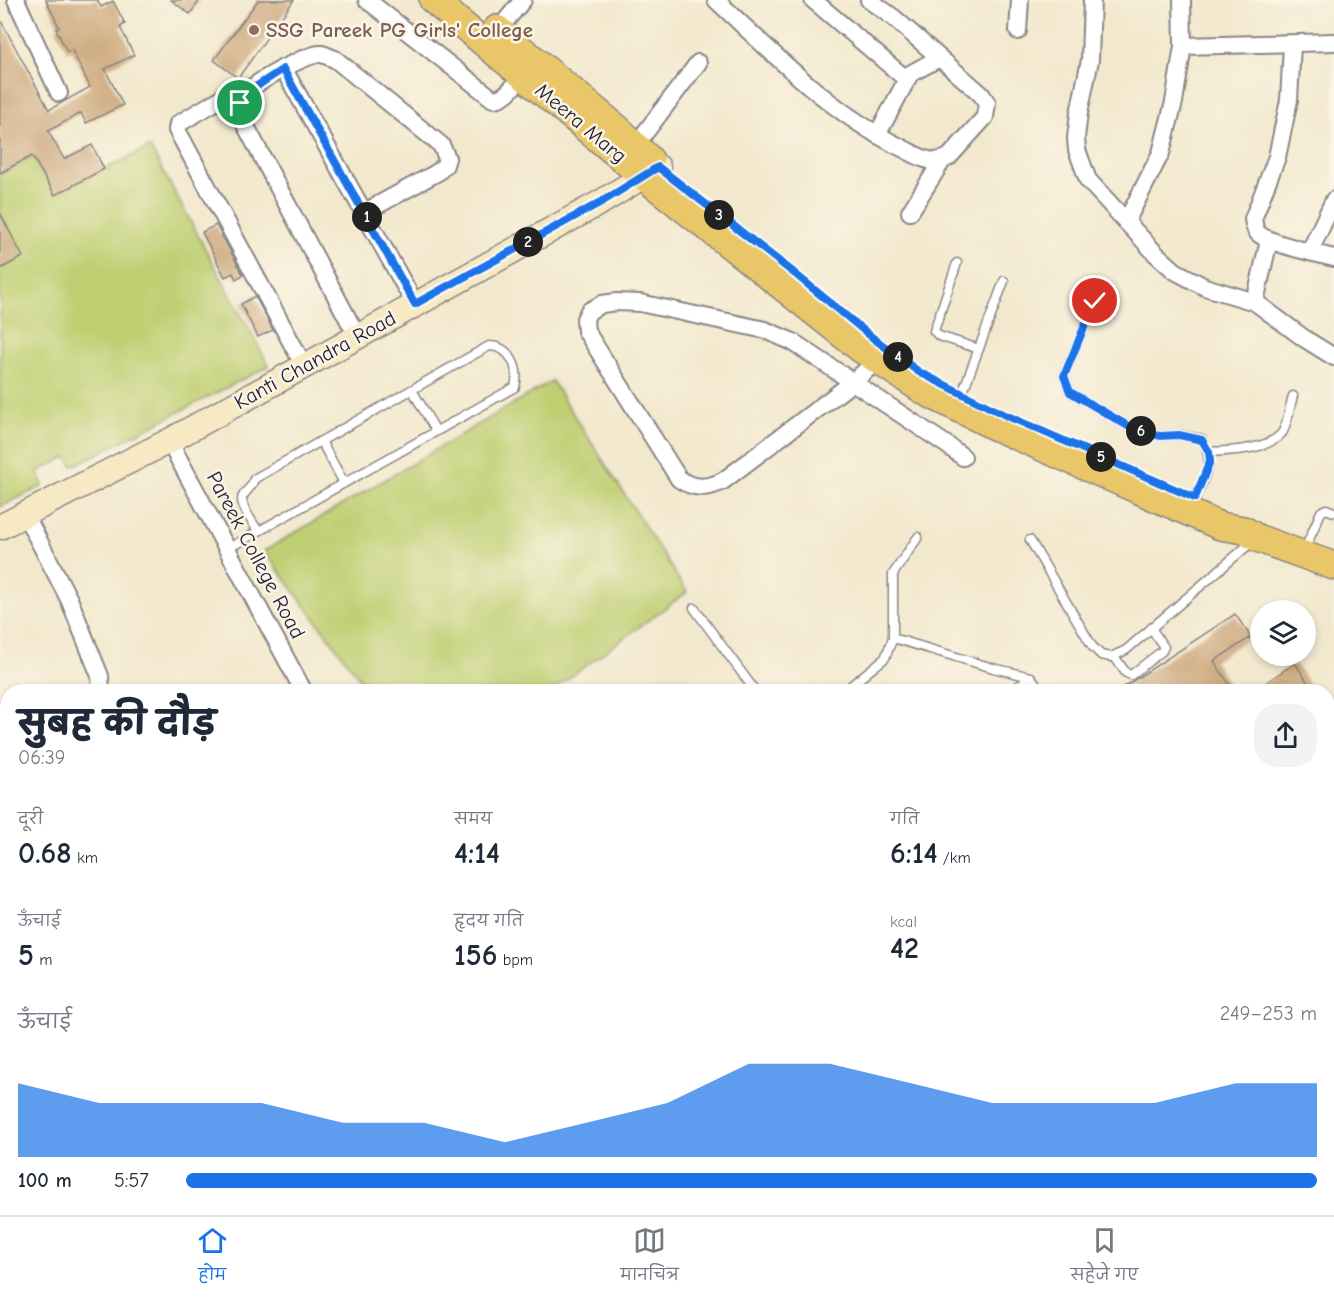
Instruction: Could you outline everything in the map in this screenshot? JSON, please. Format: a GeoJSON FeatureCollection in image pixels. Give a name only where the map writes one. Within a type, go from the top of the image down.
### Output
{"type":"FeatureCollection","features":[{"type":"Feature","properties":{"kind":"main road","name":"Meera Marg"},"geometry":{"type":"LineString","coordinates":[[433,0],[523,75],[650,172],[794,273],[873,338],[919,372],[1005,415],[1233,515],[1251,534]]}},
{"type":"Feature","properties":{"kind":"main road","name":"Meera Marg"},"geometry":{"type":"LineString","coordinates":[[461,0],[600,114],[635,146],[650,172],[852,342],[878,360],[926,392],[994,426],[1220,526],[1251,534]]}},
{"type":"Feature","properties":{"kind":"main road"},"geometry":{"type":"LineString","coordinates":[[1251,534],[1334,566]]}},
{"type":"Feature","properties":{"kind":"street"},"geometry":{"type":"LineString","coordinates":[[16,0],[59,93]]}},
{"type":"Feature","properties":{"kind":"street"},"geometry":{"type":"LineString","coordinates":[[367,0],[493,99],[499,99],[507,93],[523,75]]}},
{"type":"Feature","properties":{"kind":"street"},"geometry":{"type":"LineString","coordinates":[[498,30],[523,0]]}},
{"type":"Feature","properties":{"kind":"street"},"geometry":{"type":"LineString","coordinates":[[716,0],[817,93],[859,124],[928,161],[942,161]]}},
{"type":"Feature","properties":{"kind":"street"},"geometry":{"type":"LineString","coordinates":[[813,0],[906,79]]}},
{"type":"Feature","properties":{"kind":"street"},"geometry":{"type":"LineString","coordinates":[[869,0],[894,18],[981,94],[987,103],[985,117],[942,161],[910,212]]}},
{"type":"Feature","properties":{"kind":"street"},"geometry":{"type":"LineString","coordinates":[[1018,31],[1020,0]]}},
{"type":"Feature","properties":{"kind":"street"},"geometry":{"type":"LineString","coordinates":[[1092,0],[1090,60],[1076,138],[1077,150],[1088,180],[1156,254],[1175,271],[1205,287],[1255,302],[1334,357]]}},
{"type":"Feature","properties":{"kind":"street"},"geometry":{"type":"LineString","coordinates":[[1126,222],[1161,153],[1174,102],[1183,46],[1182,0]]}},
{"type":"Feature","properties":{"kind":"street"},"geometry":{"type":"LineString","coordinates":[[1183,46],[1292,45],[1334,42]]}},
{"type":"Feature","properties":{"kind":"street"},"geometry":{"type":"LineString","coordinates":[[1292,45],[1289,100],[1277,156],[1254,219],[1255,229],[1258,234],[1269,240],[1334,258]]}},
{"type":"Feature","properties":{"kind":"street"},"geometry":{"type":"LineString","coordinates":[[357,336],[241,117],[240,103],[243,95],[307,56],[321,54],[335,59],[441,145],[447,158],[438,172],[365,213]]}},
{"type":"Feature","properties":{"kind":"street"},"geometry":{"type":"LineString","coordinates":[[877,135],[910,74],[939,58]]}},
{"type":"Feature","properties":{"kind":"street"},"geometry":{"type":"LineString","coordinates":[[635,146],[698,63]]}},
{"type":"Feature","properties":{"kind":"street"},"geometry":{"type":"LineString","coordinates":[[283,69],[415,304]]}},
{"type":"Feature","properties":{"kind":"street"},"geometry":{"type":"LineString","coordinates":[[240,103],[227,95],[178,124],[177,129],[304,366]]}},
{"type":"Feature","properties":{"kind":"street","name":"Kanti Chandra Road"},"geometry":{"type":"LineString","coordinates":[[0,527],[169,441],[603,201],[650,172]]}},
{"type":"Feature","properties":{"kind":"street"},"geometry":{"type":"LineString","coordinates":[[1310,251],[1334,201]]}},
{"type":"Feature","properties":{"kind":"street"},"geometry":{"type":"LineString","coordinates":[[1255,302],[1269,240]]}},
{"type":"Feature","properties":{"kind":"street"},"geometry":{"type":"LineString","coordinates":[[878,360],[853,382],[723,481],[699,488],[679,479],[586,331],[585,320],[589,311],[602,304],[640,303],[765,330],[793,342],[853,382],[963,457]]}},
{"type":"Feature","properties":{"kind":"street","name":"Pareek College Road"},"geometry":{"type":"LineString","coordinates":[[169,441],[300,684]]}},
{"type":"Feature","properties":{"kind":"street"},"geometry":{"type":"LineString","coordinates":[[25,514],[69,599],[100,676],[100,684]]}},
{"type":"Feature","properties":{"kind":"lane"},"geometry":{"type":"LineString","coordinates":[[957,263],[934,331],[939,336],[979,349]]}},
{"type":"Feature","properties":{"kind":"lane"},"geometry":{"type":"LineString","coordinates":[[962,394],[1004,281]]}},
{"type":"Feature","properties":{"kind":"lane"},"geometry":{"type":"LineString","coordinates":[[1095,301],[1064,376],[1070,392],[1133,429],[1160,436],[1179,435],[1202,440],[1209,452],[1210,461],[1195,498]]}},
{"type":"Feature","properties":{"kind":"lane"},"geometry":{"type":"LineString","coordinates":[[227,549],[515,387],[518,375],[515,365],[505,350],[497,346],[489,346],[254,479],[252,485],[242,496],[242,503],[258,531]]}},
{"type":"Feature","properties":{"kind":"lane"},"geometry":{"type":"LineString","coordinates":[[412,390],[436,431]]}},
{"type":"Feature","properties":{"kind":"lane"},"geometry":{"type":"LineString","coordinates":[[1209,452],[1268,444],[1282,433],[1293,396]]}},
{"type":"Feature","properties":{"kind":"lane"},"geometry":{"type":"LineString","coordinates":[[321,441],[344,483]]}},
{"type":"Feature","properties":{"kind":"lane"},"geometry":{"type":"LineString","coordinates":[[1303,555],[1321,512],[1326,509],[1334,512]]}},
{"type":"Feature","properties":{"kind":"lane"},"geometry":{"type":"LineString","coordinates":[[1030,540],[1092,646],[1101,655],[1111,657],[1126,650],[1251,534]]}},
{"type":"Feature","properties":{"kind":"lane"},"geometry":{"type":"LineString","coordinates":[[855,684],[885,658],[893,638],[893,574],[918,537]]}},
{"type":"Feature","properties":{"kind":"lane"},"geometry":{"type":"LineString","coordinates":[[694,608],[750,684]]}},
{"type":"Feature","properties":{"kind":"lane"},"geometry":{"type":"LineString","coordinates":[[1114,656],[1126,673],[1131,675],[1164,647],[1151,628]]}},
{"type":"Feature","properties":{"kind":"lane"},"geometry":{"type":"LineString","coordinates":[[893,638],[1031,677],[1036,684]]}},
{"type":"Feature","properties":{"kind":"lane"},"geometry":{"type":"LineString","coordinates":[[1021,684],[1031,677]]}},
{"type":"Feature","properties":{"kind":"green space"},"geometry":{"type":"Polygon","coordinates":[[[150,147],[269,366],[73,466],[67,457],[38,471],[43,486],[0,507],[0,269],[23,257],[0,212],[0,174],[32,156],[55,194],[150,147]]]}},
{"type":"Feature","properties":{"kind":"green space"},"geometry":{"type":"Polygon","coordinates":[[[552,381],[687,592],[561,684],[364,684],[264,551],[552,381]]]}},
{"type":"Feature","properties":{"kind":"building"},"geometry":{"type":"Polygon","coordinates":[[[46,0],[97,0],[101,7],[113,1],[125,24],[120,27],[134,55],[105,69],[123,105],[86,123],[81,113],[48,131],[64,159],[92,145],[104,169],[55,195],[32,156],[0,173],[0,19],[49,110],[90,87],[72,50],[67,52],[56,29],[59,27],[46,0]]]}},
{"type":"Feature","properties":{"kind":"building"},"geometry":{"type":"Polygon","coordinates":[[[171,0],[200,0],[190,14],[171,0]]]}},
{"type":"Feature","properties":{"kind":"building","name":"SSG Pareek PG Girls' College"},"geometry":{"type":"Polygon","coordinates":[[[258,0],[294,0],[238,78],[214,60],[258,0]]]}},
{"type":"Feature","properties":{"kind":"building"},"geometry":{"type":"Polygon","coordinates":[[[0,213],[23,257],[0,269],[0,213]]]}},
{"type":"Feature","properties":{"kind":"building"},"geometry":{"type":"Polygon","coordinates":[[[216,225],[243,275],[236,279],[233,273],[225,277],[202,232],[216,225]]]}},
{"type":"Feature","properties":{"kind":"building"},"geometry":{"type":"Polygon","coordinates":[[[255,296],[273,330],[258,337],[241,304],[255,296]]]}},
{"type":"Feature","properties":{"kind":"building"},"geometry":{"type":"Polygon","coordinates":[[[1235,614],[1250,638],[1214,661],[1229,684],[1128,684],[1235,614]]]}},
{"type":"Feature","properties":{"kind":"building"},"geometry":{"type":"Polygon","coordinates":[[[1291,666],[1297,666],[1309,684],[1264,684],[1291,666]]]}},
{"type":"Feature","properties":{"kind":"place","name":"SSG Pareek PG Girls' College"},"geometry":{"type":"Point","coordinates":[254,30]}},
{"type":"Feature","properties":{"kind":"route"},"geometry":{"type":"LineString","coordinates":[[240,103],[243,95],[283,69],[415,304],[603,201],[658,167],[919,372],[1005,415],[1195,498],[1210,461],[1209,452],[1202,440],[1179,435],[1160,436],[1133,429],[1070,392],[1064,376],[1095,301]]}}]}
